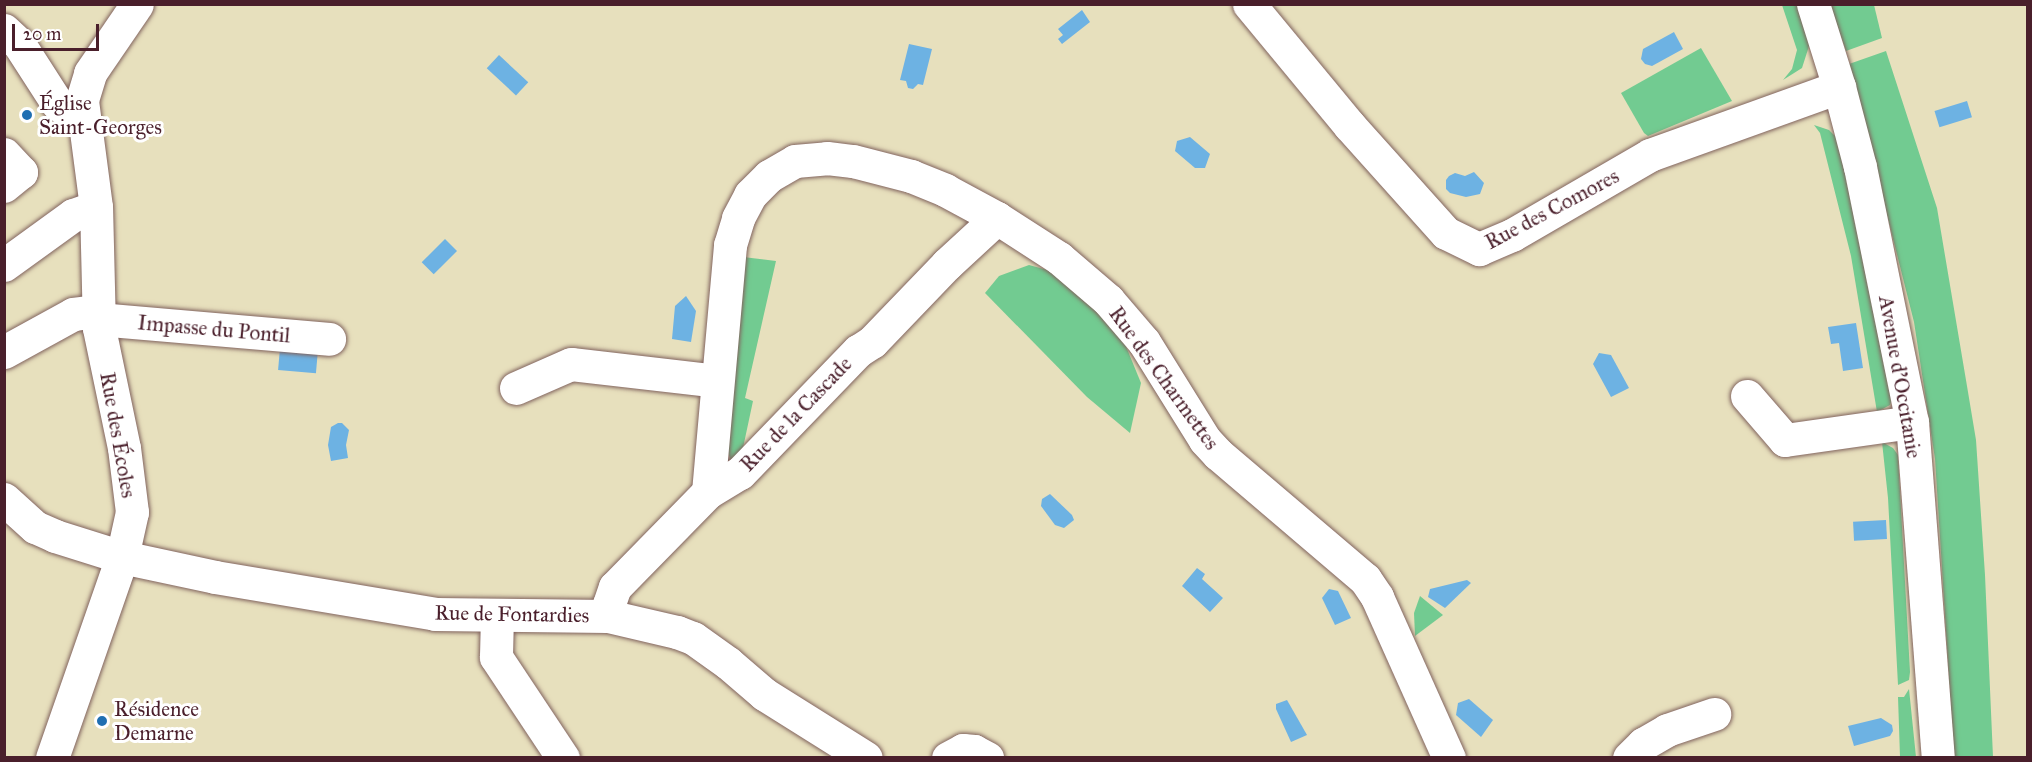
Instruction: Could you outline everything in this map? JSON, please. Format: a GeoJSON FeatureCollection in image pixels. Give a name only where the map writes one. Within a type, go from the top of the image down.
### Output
{"type":"FeatureCollection","features":[{"type":"Feature","properties":{"kind":"street"},"geometry":{"type":"LineString","coordinates":[[4,30],[19,44],[57,103],[69,112],[83,108],[90,73],[137,4]]}},
{"type":"Feature","properties":{"kind":"street","name":"Rue des Comores"},"geometry":{"type":"LineString","coordinates":[[1249,4],[1349,125],[1446,233],[1479,249],[1512,235],[1650,155],[1839,87]]}},
{"type":"Feature","properties":{"kind":"street","name":"Avenue d'Occitanie"},"geometry":{"type":"LineString","coordinates":[[1814,4],[1860,167],[1912,422],[1938,758]]}},
{"type":"Feature","properties":{"kind":"street","name":"Rue des Écoles"},"geometry":{"type":"LineString","coordinates":[[52,758],[122,557],[129,533],[132,495],[98,315],[96,207],[83,108]]}},
{"type":"Feature","properties":{"kind":"street","name":"Rue des Charmettes"},"geometry":{"type":"LineString","coordinates":[[708,492],[730,245],[738,218],[750,195],[769,176],[795,162],[826,158],[853,161],[910,176],[945,190],[997,218],[1059,258],[1108,300],[1144,342],[1205,440],[1218,454],[1365,579],[1377,597],[1449,758]]}},
{"type":"Feature","properties":{"kind":"street"},"geometry":{"type":"LineString","coordinates":[[4,265],[74,215],[96,207]]}},
{"type":"Feature","properties":{"kind":"street","name":"Rue de la Cascade"},"geometry":{"type":"LineString","coordinates":[[608,616],[609,604],[615,587],[708,492],[740,473],[858,351],[872,342],[947,264],[997,218]]}},
{"type":"Feature","properties":{"kind":"street","name":"Impasse du Pontil"},"geometry":{"type":"LineString","coordinates":[[4,352],[73,314],[329,339]]}},
{"type":"Feature","properties":{"kind":"street"},"geometry":{"type":"LineString","coordinates":[[516,388],[571,364],[717,381]]}},
{"type":"Feature","properties":{"kind":"street"},"geometry":{"type":"LineString","coordinates":[[1747,396],[1785,440],[1912,422]]}},
{"type":"Feature","properties":{"kind":"street","name":"Rue de Fontardies"},"geometry":{"type":"LineString","coordinates":[[4,499],[35,527],[86,547],[122,557],[252,584],[435,614],[608,616],[633,620],[693,638],[728,663],[764,694],[866,758]]}},
{"type":"Feature","properties":{"kind":"street"},"geometry":{"type":"LineString","coordinates":[[497,615],[496,657],[563,758]]}},
{"type":"Feature","properties":{"kind":"street"},"geometry":{"type":"LineString","coordinates":[[1629,758],[1643,744],[1667,730],[1714,714]]}},
{"type":"Feature","properties":{"kind":"street"},"geometry":{"type":"LineString","coordinates":[[948,758],[963,750],[974,751],[987,758]]}},
{"type":"Feature","properties":{"kind":"green space"},"geometry":{"type":"Polygon","coordinates":[[[1782,5],[1800,5],[1810,43],[1802,68],[1783,80],[1792,69],[1797,50],[1782,5]]]}},
{"type":"Feature","properties":{"kind":"green space"},"geometry":{"type":"Polygon","coordinates":[[[1830,5],[1874,5],[1882,38],[1846,51],[1830,5]]]}},
{"type":"Feature","properties":{"kind":"green space"},"geometry":{"type":"Polygon","coordinates":[[[1701,48],[1732,101],[1648,136],[1621,93],[1701,48]]]}},
{"type":"Feature","properties":{"kind":"green space"},"geometry":{"type":"Polygon","coordinates":[[[1886,51],[1937,208],[1976,440],[1993,757],[1954,757],[1935,459],[1914,322],[1849,64],[1886,51]]]}},
{"type":"Feature","properties":{"kind":"green space"},"geometry":{"type":"Polygon","coordinates":[[[1814,125],[1829,130],[1839,140],[1892,399],[1890,405],[1877,412],[1851,256],[1820,133],[1814,125]]]}},
{"type":"Feature","properties":{"kind":"green space"},"geometry":{"type":"Polygon","coordinates":[[[743,257],[776,261],[745,398],[753,401],[740,462],[732,463],[728,453],[743,257]]]}},
{"type":"Feature","properties":{"kind":"green space"},"geometry":{"type":"Polygon","coordinates":[[[1029,265],[1051,271],[1109,321],[1125,344],[1141,383],[1130,433],[1087,397],[985,293],[999,276],[1029,265]]]}},
{"type":"Feature","properties":{"kind":"green space"},"geometry":{"type":"Polygon","coordinates":[[[1882,442],[1893,448],[1898,455],[1910,672],[1909,680],[1898,685],[1888,498],[1882,442]]]}},
{"type":"Feature","properties":{"kind":"green space"},"geometry":{"type":"Polygon","coordinates":[[[1420,596],[1443,615],[1415,636],[1414,613],[1420,596]]]}},
{"type":"Feature","properties":{"kind":"green space"},"geometry":{"type":"Polygon","coordinates":[[[1909,689],[1916,757],[1900,757],[1898,697],[1904,697],[1909,689]]]}},
{"type":"Feature","properties":{"kind":"water"},"geometry":{"type":"Polygon","coordinates":[[[1082,10],[1090,22],[1062,44],[1058,39],[1063,35],[1058,29],[1082,10]]]}},
{"type":"Feature","properties":{"kind":"water"},"geometry":{"type":"Polygon","coordinates":[[[1674,32],[1683,49],[1652,66],[1645,64],[1641,59],[1643,49],[1674,32]]]}},
{"type":"Feature","properties":{"kind":"water"},"geometry":{"type":"Polygon","coordinates":[[[909,44],[932,49],[923,85],[918,84],[913,89],[908,88],[906,81],[900,80],[909,44]]]}},
{"type":"Feature","properties":{"kind":"water"},"geometry":{"type":"Polygon","coordinates":[[[499,55],[528,82],[516,95],[487,68],[499,55]]]}},
{"type":"Feature","properties":{"kind":"water"},"geometry":{"type":"Polygon","coordinates":[[[1967,101],[1972,117],[1939,127],[1934,111],[1967,101]]]}},
{"type":"Feature","properties":{"kind":"water"},"geometry":{"type":"Polygon","coordinates":[[[1190,137],[1210,154],[1205,168],[1195,168],[1175,151],[1177,141],[1190,137]]]}},
{"type":"Feature","properties":{"kind":"water"},"geometry":{"type":"Polygon","coordinates":[[[1474,172],[1484,183],[1480,194],[1466,197],[1450,193],[1446,189],[1446,180],[1449,176],[1455,173],[1465,176],[1474,172]]]}},
{"type":"Feature","properties":{"kind":"water"},"geometry":{"type":"Polygon","coordinates":[[[445,239],[457,251],[434,274],[422,262],[445,239]]]}},
{"type":"Feature","properties":{"kind":"water"},"geometry":{"type":"Polygon","coordinates":[[[686,296],[696,311],[691,342],[672,339],[675,306],[686,296]]]}},
{"type":"Feature","properties":{"kind":"water"},"geometry":{"type":"Polygon","coordinates":[[[1856,323],[1863,368],[1843,371],[1839,343],[1831,344],[1828,327],[1856,323]]]}},
{"type":"Feature","properties":{"kind":"water"},"geometry":{"type":"Polygon","coordinates":[[[280,348],[318,351],[316,373],[278,370],[280,348]]]}},
{"type":"Feature","properties":{"kind":"water"},"geometry":{"type":"Polygon","coordinates":[[[1599,353],[1611,355],[1629,388],[1611,397],[1593,364],[1599,353]]]}},
{"type":"Feature","properties":{"kind":"water"},"geometry":{"type":"Polygon","coordinates":[[[342,423],[349,430],[346,445],[348,458],[331,461],[328,445],[331,427],[342,423]]]}},
{"type":"Feature","properties":{"kind":"water"},"geometry":{"type":"Polygon","coordinates":[[[1050,494],[1072,515],[1074,520],[1064,528],[1055,525],[1041,506],[1042,499],[1050,494]]]}},
{"type":"Feature","properties":{"kind":"water"},"geometry":{"type":"Polygon","coordinates":[[[1886,520],[1887,539],[1854,541],[1853,522],[1886,520]]]}},
{"type":"Feature","properties":{"kind":"water"},"geometry":{"type":"Polygon","coordinates":[[[1197,568],[1205,574],[1202,579],[1223,598],[1210,612],[1182,586],[1197,568]]]}},
{"type":"Feature","properties":{"kind":"water"},"geometry":{"type":"Polygon","coordinates":[[[1467,580],[1471,583],[1445,608],[1428,597],[1430,589],[1467,580]]]}},
{"type":"Feature","properties":{"kind":"water"},"geometry":{"type":"Polygon","coordinates":[[[1329,589],[1338,591],[1351,618],[1335,625],[1322,598],[1329,589]]]}},
{"type":"Feature","properties":{"kind":"water"},"geometry":{"type":"Polygon","coordinates":[[[1469,699],[1493,720],[1481,737],[1456,715],[1458,703],[1469,699]]]}},
{"type":"Feature","properties":{"kind":"water"},"geometry":{"type":"Polygon","coordinates":[[[1287,700],[1307,735],[1291,742],[1276,709],[1276,704],[1287,700]]]}},
{"type":"Feature","properties":{"kind":"water"},"geometry":{"type":"Polygon","coordinates":[[[1881,718],[1892,725],[1893,731],[1890,736],[1854,746],[1848,726],[1881,718]]]}},
{"type":"Feature","properties":{"kind":"place","name":"Église Saint-Georges"},"geometry":{"type":"Point","coordinates":[27,115]}},
{"type":"Feature","properties":{"kind":"place","name":"Résidence Demarne"},"geometry":{"type":"Point","coordinates":[102,721]}}]}
